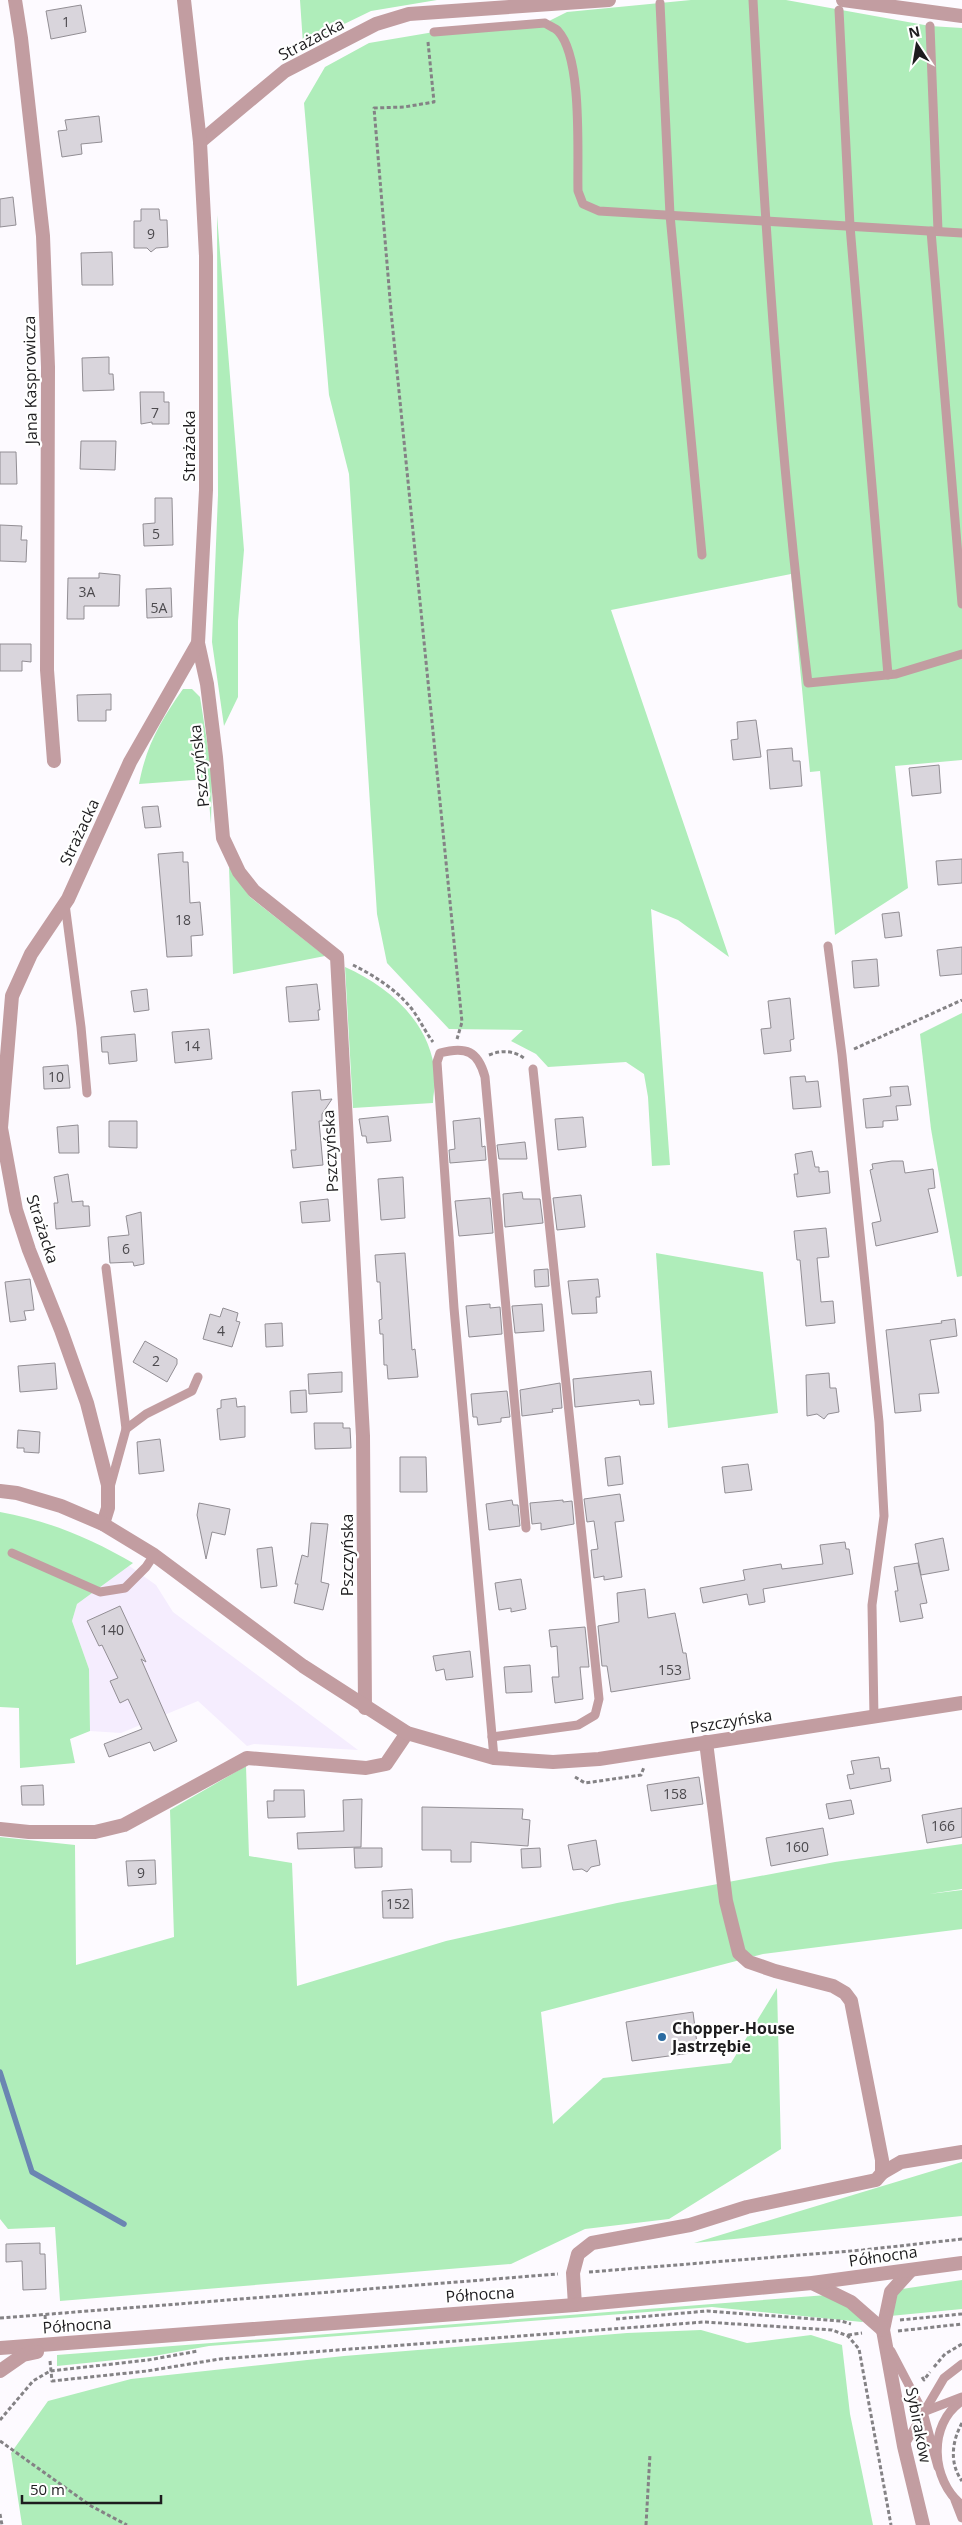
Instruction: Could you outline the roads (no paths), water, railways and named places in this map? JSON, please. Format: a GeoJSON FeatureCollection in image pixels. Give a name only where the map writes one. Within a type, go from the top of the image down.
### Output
{"type":"FeatureCollection","features":[{"type":"Feature","properties":{"kind":"street","name":"Jana Kasprowicza"},"geometry":{"type":"LineString","coordinates":[[15,0],[43,236],[48,366],[47,670],[54,761]]}},
{"type":"Feature","properties":{"kind":"street","name":"Strażacka"},"geometry":{"type":"LineString","coordinates":[[103,1524],[108,1508],[108,1485],[87,1403],[61,1330],[28,1250],[16,1210],[1,1128],[12,996],[31,954],[65,903],[130,762],[198,643],[206,490],[206,256],[200,142],[184,0]]}},
{"type":"Feature","properties":{"kind":"street","name":"Strażacka"},"geometry":{"type":"LineString","coordinates":[[200,142],[285,71],[376,24],[408,14],[609,0]]}},
{"type":"Feature","properties":{"kind":"street"},"geometry":{"type":"LineString","coordinates":[[841,5],[962,16]]}},
{"type":"Feature","properties":{"kind":"street","name":"Pszczyńska"},"geometry":{"type":"LineString","coordinates":[[198,643],[207,684],[214,738],[223,838],[239,872],[254,891],[337,957],[363,1436],[365,1708]]}},
{"type":"Feature","properties":{"kind":"street","name":"Pszczyńska"},"geometry":{"type":"LineString","coordinates":[[0,1491],[17,1493],[61,1506],[103,1524],[154,1555],[304,1666],[365,1708],[407,1733],[494,1758],[562,1762],[599,1759],[962,1704]]}},
{"type":"Feature","properties":{"kind":"street"},"geometry":{"type":"LineString","coordinates":[[0,1829],[29,1832],[95,1832],[124,1825],[247,1758],[366,1768],[386,1764],[407,1733]]}},
{"type":"Feature","properties":{"kind":"street"},"geometry":{"type":"LineString","coordinates":[[706,1742],[726,1901],[739,1953],[749,1962],[775,1971],[833,1986],[845,1993],[851,2001],[878,2140],[882,2172]]}},
{"type":"Feature","properties":{"kind":"street"},"geometry":{"type":"LineString","coordinates":[[575,2304],[573,2273],[578,2254],[592,2243],[690,2225],[747,2208],[876,2180],[882,2172],[901,2162],[962,2152]]}},
{"type":"Feature","properties":{"kind":"street","name":"Północna"},"geometry":{"type":"LineString","coordinates":[[0,2348],[575,2304],[812,2283],[910,2271],[962,2262]]}},
{"type":"Feature","properties":{"kind":"street","name":"Sybiraków"},"geometry":{"type":"LineString","coordinates":[[910,2271],[891,2292],[884,2335],[904,2446],[923,2525]]}},
{"type":"Feature","properties":{"kind":"street"},"geometry":{"type":"LineString","coordinates":[[812,2283],[851,2302],[884,2335]]}},
{"type":"Feature","properties":{"kind":"street"},"geometry":{"type":"LineString","coordinates":[[0,2371],[23,2355],[76,2343]]}},
{"type":"Feature","properties":{"kind":"lane"},"geometry":{"type":"LineString","coordinates":[[753,0],[765,221],[790,515],[808,683],[888,675],[962,654]]}},
{"type":"Feature","properties":{"kind":"lane"},"geometry":{"type":"LineString","coordinates":[[660,3],[670,215],[702,555]]}},
{"type":"Feature","properties":{"kind":"lane"},"geometry":{"type":"LineString","coordinates":[[841,5],[850,226],[888,675]]}},
{"type":"Feature","properties":{"kind":"lane"},"geometry":{"type":"LineString","coordinates":[[434,32],[545,23],[558,31],[566,44],[577,86],[578,191],[583,204],[599,211],[962,233]]}},
{"type":"Feature","properties":{"kind":"lane"},"geometry":{"type":"LineString","coordinates":[[930,26],[935,231],[962,604]]}},
{"type":"Feature","properties":{"kind":"lane"},"geometry":{"type":"LineString","coordinates":[[65,903],[81,1027],[87,1093]]}},
{"type":"Feature","properties":{"kind":"lane"},"geometry":{"type":"LineString","coordinates":[[828,946],[842,1055],[878,1412],[884,1516],[872,1605],[874,1717]]}},
{"type":"Feature","properties":{"kind":"lane"},"geometry":{"type":"LineString","coordinates":[[494,1758],[454,1308],[436,1062],[440,1053],[454,1049],[467,1051],[476,1056],[485,1077],[526,1528]]}},
{"type":"Feature","properties":{"kind":"lane"},"geometry":{"type":"LineString","coordinates":[[492,1737],[578,1725],[594,1715],[599,1699],[533,1069]]}},
{"type":"Feature","properties":{"kind":"lane"},"geometry":{"type":"LineString","coordinates":[[106,1268],[126,1430],[108,1493]]}},
{"type":"Feature","properties":{"kind":"lane"},"geometry":{"type":"LineString","coordinates":[[126,1430],[146,1414],[192,1391],[198,1377]]}},
{"type":"Feature","properties":{"kind":"lane"},"geometry":{"type":"LineString","coordinates":[[12,1553],[100,1592],[125,1588],[146,1567],[154,1555]]}},
{"type":"Feature","properties":{"kind":"lane"},"geometry":{"type":"LineString","coordinates":[[884,2335],[923,2412],[944,2484],[958,2502],[962,2518]]}},
{"type":"Feature","properties":{"kind":"lane"},"geometry":{"type":"LineString","coordinates":[[904,2446],[944,2378],[962,2364]]}},
{"type":"Feature","properties":{"kind":"lane"},"geometry":{"type":"LineString","coordinates":[[923,2412],[962,2397]]}},
{"type":"Feature","properties":{"kind":"lane"},"geometry":{"type":"LineString","coordinates":[[938,2467],[937,2444],[944,2422],[962,2401]]}},
{"type":"Feature","properties":{"kind":"waterway"},"geometry":{"type":"LineString","coordinates":[[0,2072],[32,2172],[124,2224]]}},
{"type":"Feature","properties":{"kind":"place","name":"Chopper-House Jastrzębie"},"geometry":{"type":"Point","coordinates":[662,2037]}}]}
